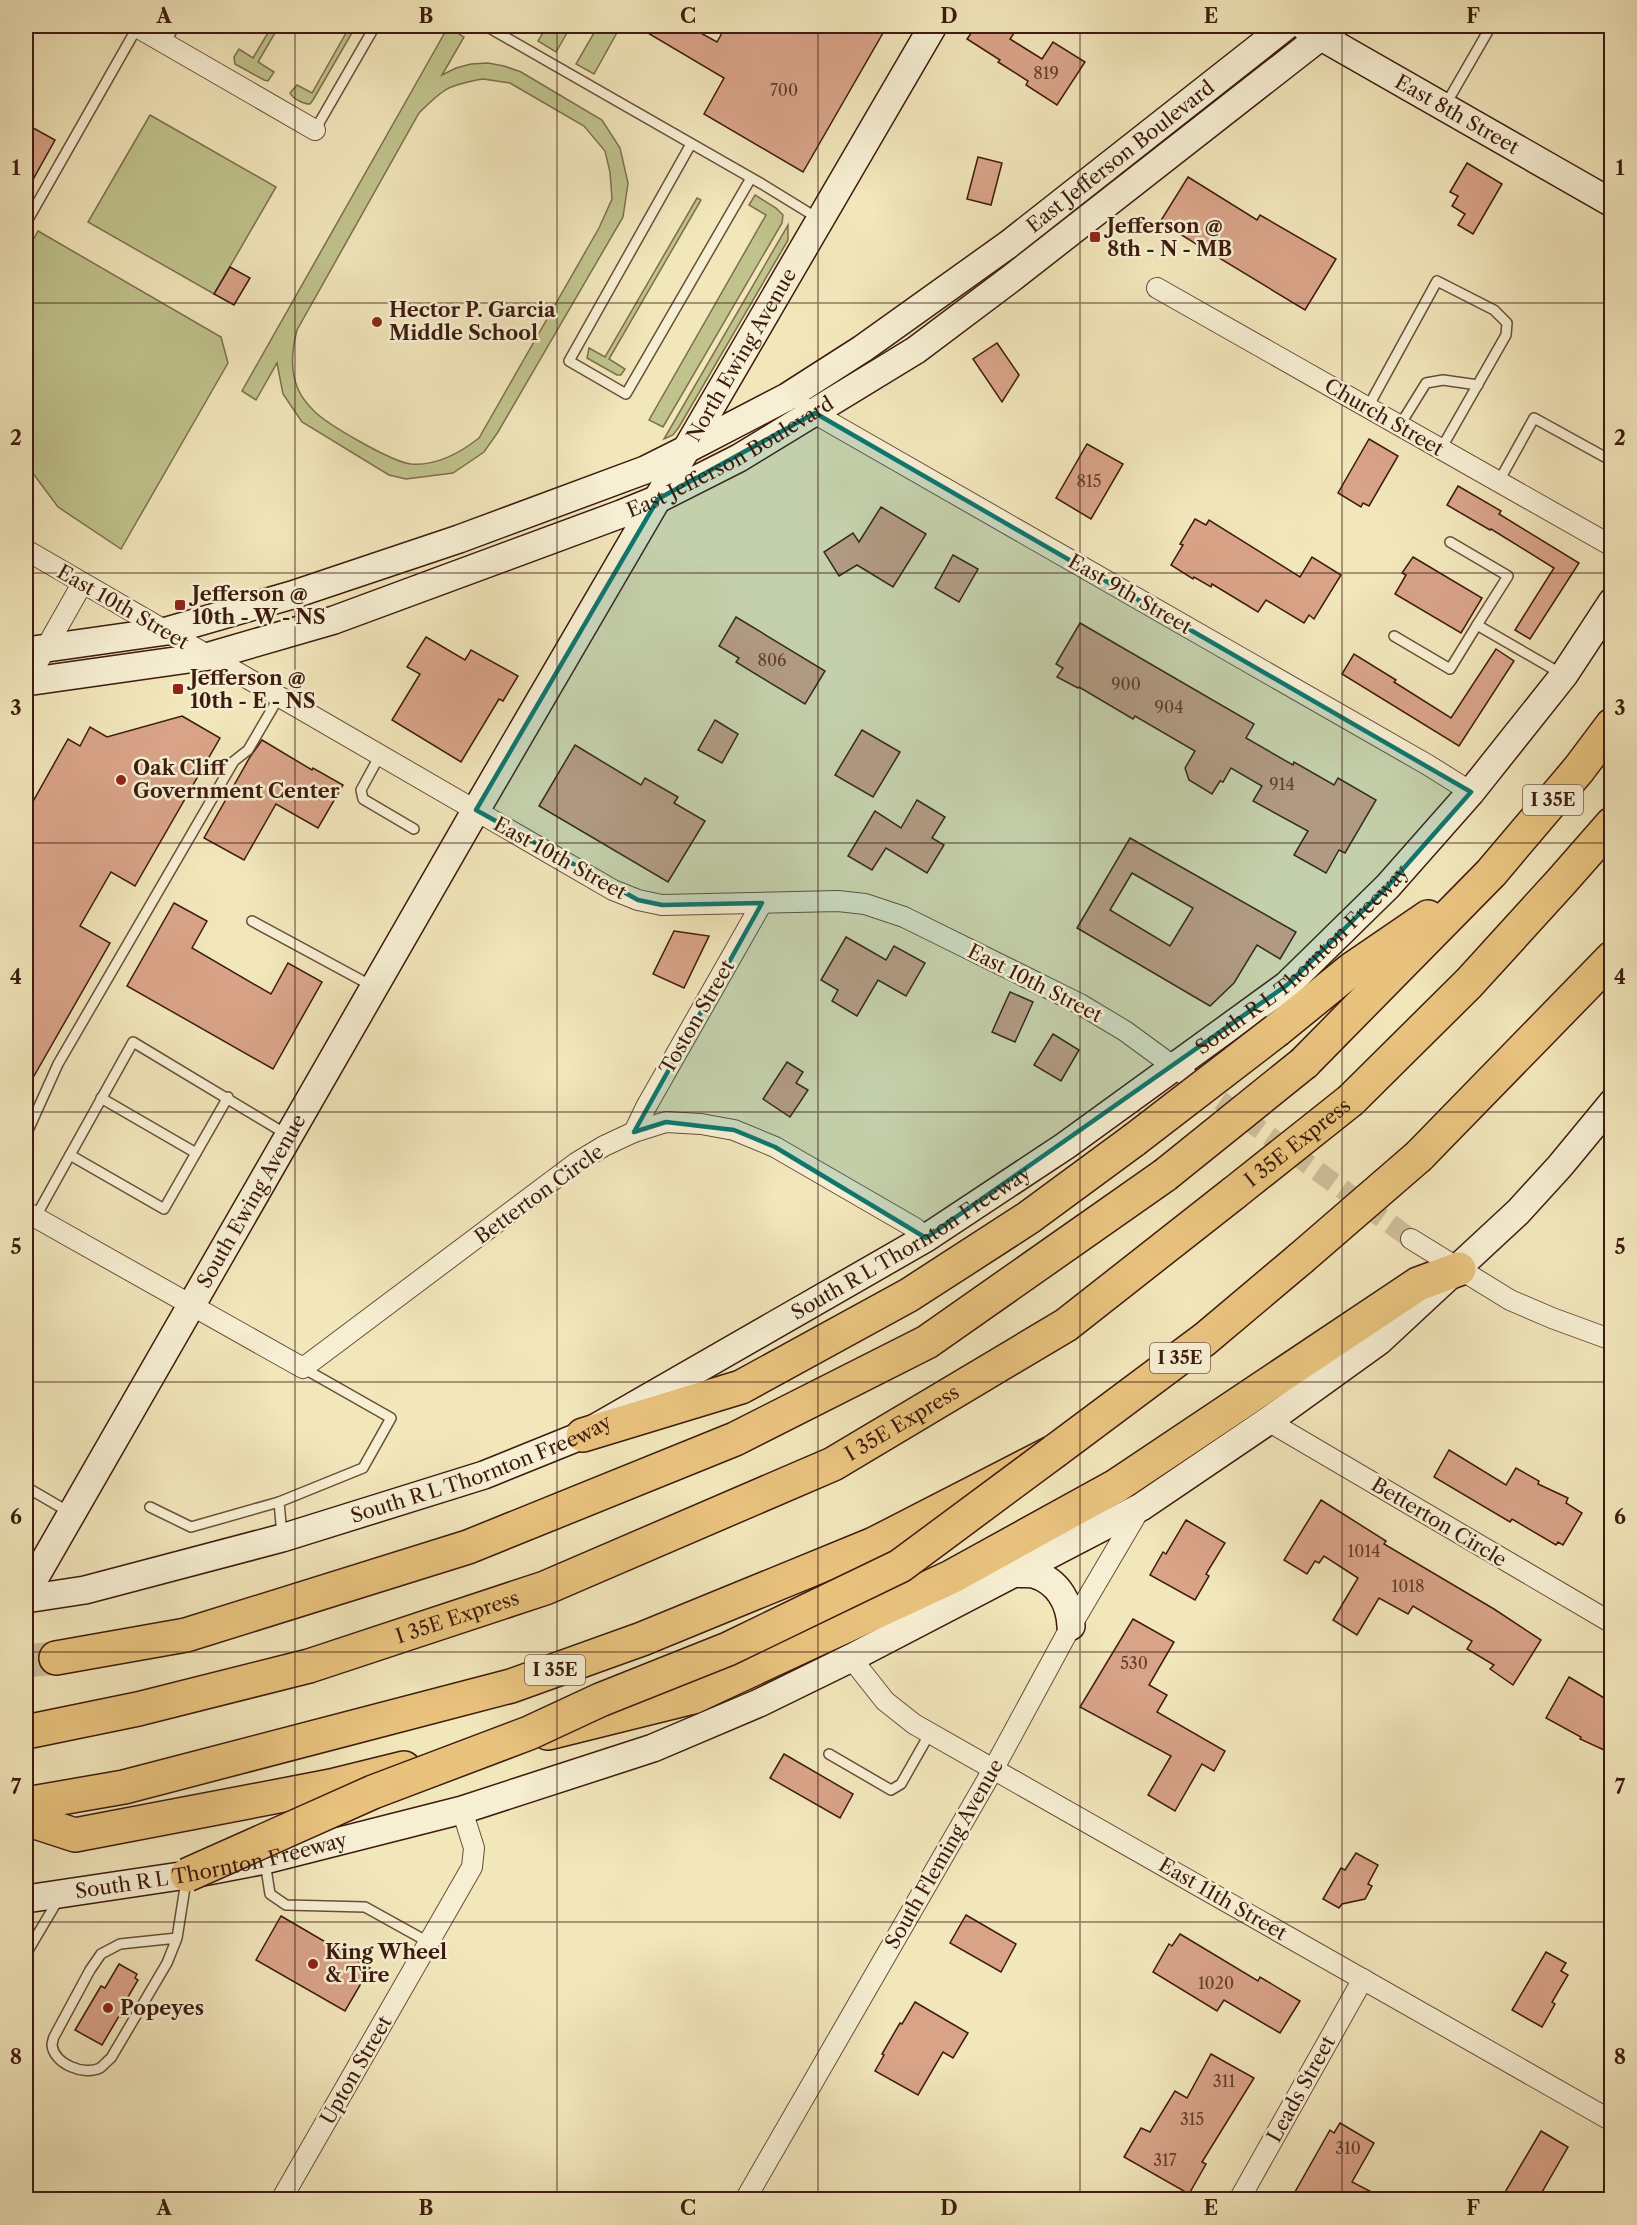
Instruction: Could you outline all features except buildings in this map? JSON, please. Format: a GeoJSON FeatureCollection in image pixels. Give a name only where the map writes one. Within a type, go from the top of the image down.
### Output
{"type":"FeatureCollection","features":[{"type":"Feature","properties":{"kind":"highway","name":"I 35E"},"geometry":{"type":"LineString","coordinates":[[56,1658],[186,1635],[468,1547],[735,1439],[927,1342],[1165,1175],[1304,1063],[1491,873],[1580,769],[1611,725]]}},
{"type":"Feature","properties":{"kind":"highway","name":"I 35E Express"},"geometry":{"type":"LineString","coordinates":[[26,1732],[138,1709],[309,1666],[545,1588],[833,1464],[1066,1325],[1351,1100],[1468,983],[1611,824]]}},
{"type":"Feature","properties":{"kind":"highway"},"geometry":{"type":"LineString","coordinates":[[583,1435],[741,1387],[909,1295],[1028,1218],[1134,1140],[1352,969],[1491,873]]}},
{"type":"Feature","properties":{"kind":"highway","name":"I 35E"},"geometry":{"type":"LineString","coordinates":[[26,1804],[124,1787],[511,1686],[642,1639],[874,1544],[1055,1451],[1205,1339],[1419,1156],[1611,958]]}},
{"type":"Feature","properties":{"kind":"highway"},"geometry":{"type":"LineString","coordinates":[[26,1819],[75,1835],[331,1786],[693,1697],[951,1577],[1116,1486],[1418,1284],[1458,1269]]}},
{"type":"Feature","properties":{"kind":"highway"},"geometry":{"type":"LineString","coordinates":[[186,1875],[373,1792],[529,1733],[600,1700],[728,1649],[900,1566],[1055,1451]]}},
{"type":"Feature","properties":{"kind":"main road","name":"North Ewing Avenue"},"geometry":{"type":"LineString","coordinates":[[476,810],[933,26]]}},
{"type":"Feature","properties":{"kind":"main road","name":"East Jefferson Boulevard"},"geometry":{"type":"LineString","coordinates":[[35,650],[167,631],[292,596],[459,539],[645,470],[787,397],[871,343],[1010,244],[1286,26]]}},
{"type":"Feature","properties":{"kind":"main road","name":"East Jefferson Boulevard"},"geometry":{"type":"LineString","coordinates":[[26,682],[210,656],[334,621],[658,499],[739,458],[916,350],[1069,232],[1319,29]]}},
{"type":"Feature","properties":{"kind":"main road","name":"East 8th Street"},"geometry":{"type":"LineString","coordinates":[[1319,29],[1444,107],[1611,203]]}},
{"type":"Feature","properties":{"kind":"main road"},"geometry":{"type":"LineString","coordinates":[[1052,211],[1069,232]]}},
{"type":"Feature","properties":{"kind":"main road"},"geometry":{"type":"LineString","coordinates":[[459,539],[472,570]]}},
{"type":"Feature","properties":{"kind":"main road","name":"South R L Thornton Freeway"},"geometry":{"type":"LineString","coordinates":[[26,1599],[85,1590],[282,1538],[484,1475],[583,1435],[926,1239],[1065,1146],[1183,1073],[1287,985],[1388,886],[1472,792],[1564,675],[1611,602]]}},
{"type":"Feature","properties":{"kind":"main road","name":"South Ewing Avenue"},"geometry":{"type":"LineString","coordinates":[[26,1593],[476,810]]}},
{"type":"Feature","properties":{"kind":"main road","name":"South R L Thornton Freeway"},"geometry":{"type":"LineString","coordinates":[[26,1899],[186,1875],[265,1860],[462,1810],[653,1748],[759,1703],[851,1658],[1141,1507],[1268,1421],[1379,1341],[1518,1212],[1560,1166],[1611,1104]]}},
{"type":"Feature","properties":{"kind":"main road"},"geometry":{"type":"LineString","coordinates":[[1014,1573],[1034,1574],[1057,1588],[1070,1610],[1071,1626]]}},
{"type":"Feature","properties":{"kind":"street"},"geometry":{"type":"LineString","coordinates":[[137,26],[315,130]]}},
{"type":"Feature","properties":{"kind":"street","name":"Church Street"},"geometry":{"type":"LineString","coordinates":[[1157,288],[1611,546]]}},
{"type":"Feature","properties":{"kind":"street","name":"East 9th Street"},"geometry":{"type":"LineString","coordinates":[[787,397],[1472,792]]}},
{"type":"Feature","properties":{"kind":"street","name":"East 10th Street"},"geometry":{"type":"LineString","coordinates":[[26,550],[613,890],[638,900],[662,905],[838,901],[865,904],[904,917],[1080,1004],[1125,1031],[1183,1073]]}},
{"type":"Feature","properties":{"kind":"street"},"geometry":{"type":"LineString","coordinates":[[26,682],[35,650],[82,584]]}},
{"type":"Feature","properties":{"kind":"street","name":"Toston Street"},"geometry":{"type":"LineString","coordinates":[[634,1132],[762,903]]}},
{"type":"Feature","properties":{"kind":"street","name":"Betterton Circle"},"geometry":{"type":"LineString","coordinates":[[303,1368],[576,1163],[634,1132],[666,1122],[701,1124],[734,1130],[775,1147],[915,1228],[926,1239]]}},
{"type":"Feature","properties":{"kind":"street"},"geometry":{"type":"LineString","coordinates":[[30,1215],[303,1368]]}},
{"type":"Feature","properties":{"kind":"street"},"geometry":{"type":"LineString","coordinates":[[1411,1239],[1510,1300],[1611,1340]]}},
{"type":"Feature","properties":{"kind":"street","name":"Betterton Circle"},"geometry":{"type":"LineString","coordinates":[[1268,1421],[1611,1623]]}},
{"type":"Feature","properties":{"kind":"street","name":"South Fleming Avenue"},"geometry":{"type":"LineString","coordinates":[[745,2199],[994,1768],[1071,1626],[1141,1507]]}},
{"type":"Feature","properties":{"kind":"street","name":"East 11th Street"},"geometry":{"type":"LineString","coordinates":[[851,1658],[885,1701],[914,1724],[1611,2121]]}},
{"type":"Feature","properties":{"kind":"street","name":"Upton Street"},"geometry":{"type":"LineString","coordinates":[[281,2199],[472,1868],[474,1848],[462,1810]]}},
{"type":"Feature","properties":{"kind":"street","name":"Leads Street"},"geometry":{"type":"LineString","coordinates":[[1239,2199],[1363,1979]]}},
{"type":"Feature","properties":{"kind":"lane"},"geometry":{"type":"LineString","coordinates":[[26,223],[137,26]]}},
{"type":"Feature","properties":{"kind":"lane"},"geometry":{"type":"LineString","coordinates":[[164,43],[175,26]]}},
{"type":"Feature","properties":{"kind":"lane"},"geometry":{"type":"LineString","coordinates":[[315,130],[375,26]]}},
{"type":"Feature","properties":{"kind":"lane"},"geometry":{"type":"LineString","coordinates":[[486,26],[821,220]]}},
{"type":"Feature","properties":{"kind":"lane"},"geometry":{"type":"LineString","coordinates":[[1444,107],[1491,26]]}},
{"type":"Feature","properties":{"kind":"lane"},"geometry":{"type":"LineString","coordinates":[[691,144],[568,361],[626,394],[751,178]]}},
{"type":"Feature","properties":{"kind":"lane"},"geometry":{"type":"LineString","coordinates":[[1368,407],[1437,281],[1494,310],[1507,323],[1506,335],[1441,449]]}},
{"type":"Feature","properties":{"kind":"lane"},"geometry":{"type":"LineString","coordinates":[[1400,425],[1426,383],[1443,380],[1478,385]]}},
{"type":"Feature","properties":{"kind":"lane"},"geometry":{"type":"LineString","coordinates":[[1499,481],[1534,418],[1611,461]]}},
{"type":"Feature","properties":{"kind":"lane"},"geometry":{"type":"LineString","coordinates":[[1394,636],[1450,669],[1508,576],[1450,542]]}},
{"type":"Feature","properties":{"kind":"lane"},"geometry":{"type":"LineString","coordinates":[[1477,625],[1564,675]]}},
{"type":"Feature","properties":{"kind":"lane"},"geometry":{"type":"LineString","coordinates":[[26,1135],[58,1064],[234,761],[248,750],[279,697]]}},
{"type":"Feature","properties":{"kind":"lane"},"geometry":{"type":"LineString","coordinates":[[380,755],[361,790],[363,799],[414,829]]}},
{"type":"Feature","properties":{"kind":"lane"},"geometry":{"type":"LineString","coordinates":[[252,921],[374,988]]}},
{"type":"Feature","properties":{"kind":"lane"},"geometry":{"type":"LineString","coordinates":[[30,1215],[70,1155],[133,1042],[288,1135]]}},
{"type":"Feature","properties":{"kind":"lane"},"geometry":{"type":"LineString","coordinates":[[70,1155],[165,1209],[228,1097]]}},
{"type":"Feature","properties":{"kind":"lane"},"geometry":{"type":"LineString","coordinates":[[101,1098],[196,1153]]}},
{"type":"Feature","properties":{"kind":"lane"},"geometry":{"type":"LineString","coordinates":[[150,1507],[190,1527],[279,1502],[363,1468],[391,1418],[303,1368]]}},
{"type":"Feature","properties":{"kind":"lane"},"geometry":{"type":"LineString","coordinates":[[26,1487],[72,1513]]}},
{"type":"Feature","properties":{"kind":"lane"},"geometry":{"type":"LineString","coordinates":[[279,1502],[282,1538]]}},
{"type":"Feature","properties":{"kind":"lane"},"geometry":{"type":"LineString","coordinates":[[829,1754],[891,1790],[901,1784],[930,1732]]}},
{"type":"Feature","properties":{"kind":"lane"},"geometry":{"type":"LineString","coordinates":[[265,1860],[270,1894],[286,1905],[365,1907],[430,1943]]}},
{"type":"Feature","properties":{"kind":"lane"},"geometry":{"type":"LineString","coordinates":[[177,1938],[120,1944],[100,1954],[55,2035],[52,2044],[58,2057],[66,2064],[83,2071],[99,2068],[111,2058],[167,1963],[177,1938],[186,1875]]}},
{"type":"Feature","properties":{"kind":"lane"},"geometry":{"type":"LineString","coordinates":[[26,1954],[61,1895]]}},
{"type":"Feature","properties":{"kind":"highlighted area"},"geometry":{"type":"Polygon","coordinates":[[[815,413],[1471,792],[1388,886],[1287,985],[926,1238],[775,1147],[734,1130],[666,1122],[634,1132],[762,903],[662,905],[638,900],[476,810],[658,499],[815,413]]]}},
{"type":"Feature","properties":{"kind":"green space"},"geometry":{"type":"Polygon","coordinates":[[[272,26],[279,26],[258,62],[274,72],[268,81],[235,64],[234,57],[239,49],[253,58],[272,26]]]}},
{"type":"Feature","properties":{"kind":"green space"},"geometry":{"type":"Polygon","coordinates":[[[350,26],[356,26],[310,104],[294,97],[290,93],[297,85],[312,93],[350,26]]]}},
{"type":"Feature","properties":{"kind":"green space"},"geometry":{"type":"Polygon","coordinates":[[[547,26],[571,26],[556,52],[538,41],[547,26]]]}},
{"type":"Feature","properties":{"kind":"green space"},"geometry":{"type":"Polygon","coordinates":[[[598,26],[613,26],[619,29],[594,74],[576,64],[598,26]]]}},
{"type":"Feature","properties":{"kind":"green space"},"geometry":{"type":"Polygon","coordinates":[[[448,27],[464,37],[442,75],[471,64],[488,63],[504,66],[521,72],[602,120],[620,148],[628,183],[623,217],[498,432],[484,452],[453,473],[406,479],[389,475],[302,422],[283,394],[277,363],[256,400],[242,391],[448,27]],[[483,79],[462,83],[441,93],[419,113],[297,330],[293,352],[295,382],[308,404],[321,417],[346,433],[402,462],[421,464],[439,461],[464,449],[479,438],[599,228],[612,199],[610,172],[605,151],[584,126],[510,83],[483,79]]]}},
{"type":"Feature","properties":{"kind":"green space"},"geometry":{"type":"Polygon","coordinates":[[[150,115],[276,187],[214,294],[88,222],[150,115]]]}},
{"type":"Feature","properties":{"kind":"green space"},"geometry":{"type":"Polygon","coordinates":[[[755,195],[783,215],[782,223],[663,427],[649,420],[766,215],[749,205],[755,195]]]}},
{"type":"Feature","properties":{"kind":"green space"},"geometry":{"type":"Polygon","coordinates":[[[697,198],[701,200],[609,359],[625,369],[621,375],[617,375],[587,358],[589,348],[605,357],[697,198]]]}},
{"type":"Feature","properties":{"kind":"green space"},"geometry":{"type":"Polygon","coordinates":[[[788,225],[788,240],[679,427],[673,435],[664,439],[788,225]]]}},
{"type":"Feature","properties":{"kind":"green space"},"geometry":{"type":"Polygon","coordinates":[[[38,231],[221,337],[228,363],[121,549],[58,507],[26,464],[26,253],[38,231]]]}},
{"type":"Feature","properties":{"kind":"tunnel"},"geometry":{"type":"LineString","coordinates":[[1196,1083],[1411,1239]]}},
{"type":"Feature","properties":{"kind":"tunnel"},"geometry":{"type":"LineString","coordinates":[[26,1661],[56,1658]]}},
{"type":"Feature","properties":{"kind":"place","name":"Jefferson @ 8th - N - MB"},"geometry":{"type":"Point","coordinates":[1095,237]}},
{"type":"Feature","properties":{"kind":"place","name":"Hector P. Garcia Middle School"},"geometry":{"type":"Point","coordinates":[377,322]}},
{"type":"Feature","properties":{"kind":"place","name":"Jefferson @ 10th - W - NS"},"geometry":{"type":"Point","coordinates":[180,605]}},
{"type":"Feature","properties":{"kind":"place","name":"Jefferson @ 10th - E - NS"},"geometry":{"type":"Point","coordinates":[178,689]}},
{"type":"Feature","properties":{"kind":"place","name":"Oak Cliff Government Center"},"geometry":{"type":"Point","coordinates":[121,780]}},
{"type":"Feature","properties":{"kind":"place","name":"King Wheel & Tire"},"geometry":{"type":"Point","coordinates":[313,1964]}},
{"type":"Feature","properties":{"kind":"place","name":"Popeyes"},"geometry":{"type":"Point","coordinates":[108,2008]}}]}
